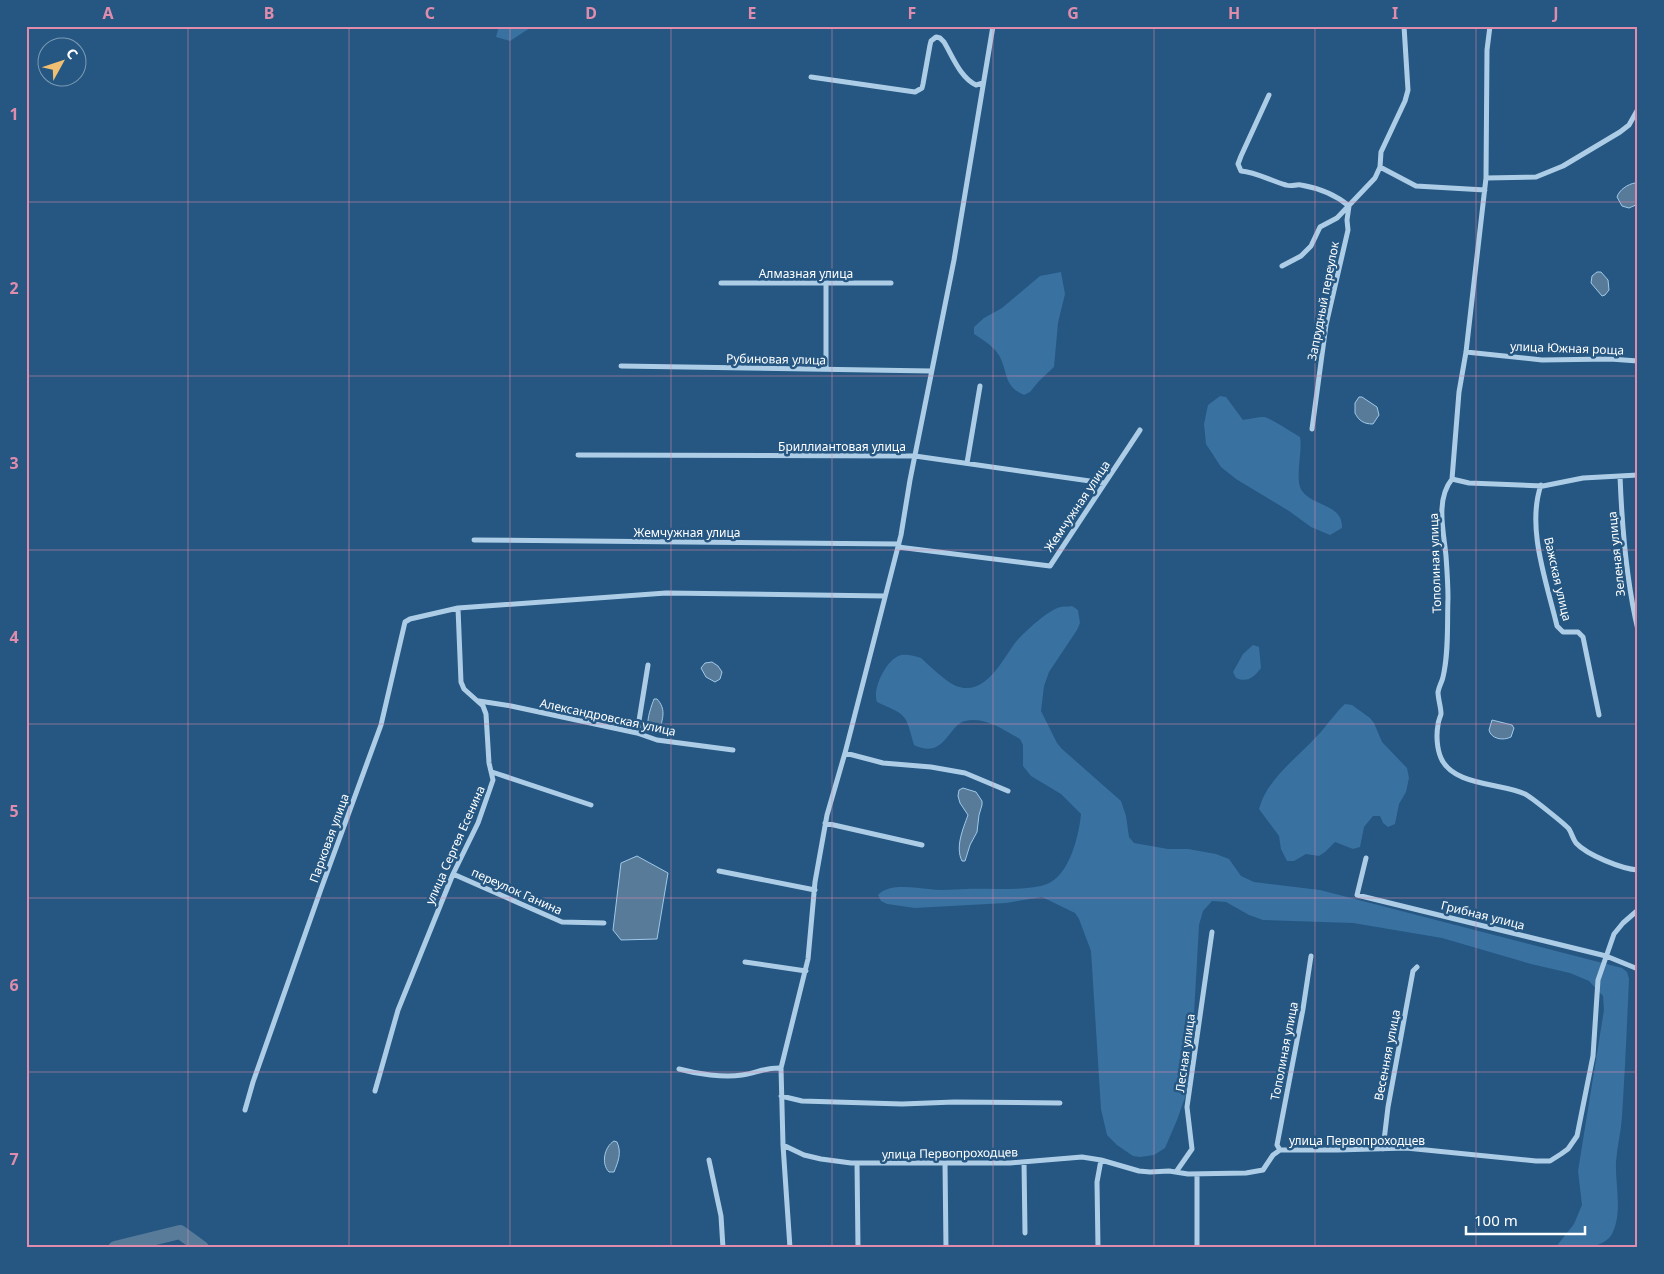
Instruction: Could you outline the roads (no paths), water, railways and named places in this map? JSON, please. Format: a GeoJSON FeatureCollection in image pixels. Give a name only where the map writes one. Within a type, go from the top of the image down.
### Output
{"type":"FeatureCollection","features":[{"type":"Feature","properties":{"kind":"street"},"geometry":{"type":"LineString","coordinates":[[790,1248],[782,1145],[781,1068],[808,960],[815,890],[825,823],[845,753],[898,545],[954,260],[993,26]]}},
{"type":"Feature","properties":{"kind":"street"},"geometry":{"type":"LineString","coordinates":[[1282,266],[1301,256],[1311,246],[1320,226],[1337,218],[1375,178],[1380,167],[1382,152],[1408,90],[1404,26]]}},
{"type":"Feature","properties":{"kind":"street","name":"Тополиная улица"},"geometry":{"type":"LineString","coordinates":[[1490,26],[1487,50],[1485,190],[1466,352],[1459,392],[1452,479],[1448,484],[1444,500],[1442,526],[1448,586],[1447,632],[1443,677],[1438,694],[1441,713],[1437,726],[1437,744],[1441,759],[1448,770],[1468,779],[1514,789],[1528,795],[1569,828],[1575,842],[1586,851],[1614,863],[1638,870]]}},
{"type":"Feature","properties":{"kind":"street"},"geometry":{"type":"LineString","coordinates":[[811,77],[915,92],[922,88],[931,41],[936,37],[944,42],[963,76],[976,85],[983,83]]}},
{"type":"Feature","properties":{"kind":"street"},"geometry":{"type":"LineString","coordinates":[[1269,95],[1241,156],[1238,164],[1240,171],[1289,186],[1298,185],[1315,189],[1341,200],[1349,206]]}},
{"type":"Feature","properties":{"kind":"street"},"geometry":{"type":"LineString","coordinates":[[1486,178],[1536,177],[1563,166],[1620,132],[1638,109]]}},
{"type":"Feature","properties":{"kind":"street"},"geometry":{"type":"LineString","coordinates":[[1380,167],[1416,186],[1485,190]]}},
{"type":"Feature","properties":{"kind":"street","name":"Запрудный переулок"},"geometry":{"type":"LineString","coordinates":[[1312,429],[1326,325],[1348,230],[1349,206]]}},
{"type":"Feature","properties":{"kind":"street","name":"Алмазная улица"},"geometry":{"type":"LineString","coordinates":[[721,283],[891,283]]}},
{"type":"Feature","properties":{"kind":"street"},"geometry":{"type":"LineString","coordinates":[[826,284],[826,370]]}},
{"type":"Feature","properties":{"kind":"street","name":"улица Южная роща"},"geometry":{"type":"LineString","coordinates":[[1466,352],[1542,360],[1638,361]]}},
{"type":"Feature","properties":{"kind":"street","name":"Рубиновая улица"},"geometry":{"type":"LineString","coordinates":[[621,366],[932,371]]}},
{"type":"Feature","properties":{"kind":"street"},"geometry":{"type":"LineString","coordinates":[[967,463],[980,386]]}},
{"type":"Feature","properties":{"kind":"street","name":"Жемчужная улица"},"geometry":{"type":"LineString","coordinates":[[474,540],[898,545],[1050,566],[1140,430]]}},
{"type":"Feature","properties":{"kind":"street","name":"Бриллиантовая улица"},"geometry":{"type":"LineString","coordinates":[[578,455],[915,456],[1104,483]]}},
{"type":"Feature","properties":{"kind":"street"},"geometry":{"type":"LineString","coordinates":[[1452,479],[1469,483],[1541,485],[1583,478],[1638,475]]}},
{"type":"Feature","properties":{"kind":"street","name":"Зеленая улица"},"geometry":{"type":"LineString","coordinates":[[1620,476],[1626,562],[1631,602],[1638,630]]}},
{"type":"Feature","properties":{"kind":"street","name":"Важская улица"},"geometry":{"type":"LineString","coordinates":[[1541,485],[1536,498],[1539,551],[1557,626],[1563,632],[1578,632],[1583,638],[1599,715]]}},
{"type":"Feature","properties":{"kind":"street"},"geometry":{"type":"LineString","coordinates":[[458,608],[666,593],[885,596]]}},
{"type":"Feature","properties":{"kind":"street","name":"улица Сергея Есенина"},"geometry":{"type":"LineString","coordinates":[[375,1091],[398,1010],[453,874],[478,822],[494,780],[489,763],[486,714],[483,706],[464,689],[462,682],[458,608]]}},
{"type":"Feature","properties":{"kind":"street","name":"Парковая улица"},"geometry":{"type":"LineString","coordinates":[[245,1110],[253,1082],[321,888],[381,725],[405,622],[458,608]]}},
{"type":"Feature","properties":{"kind":"street"},"geometry":{"type":"LineString","coordinates":[[637,733],[648,665]]}},
{"type":"Feature","properties":{"kind":"street","name":"Александровская улица"},"geometry":{"type":"LineString","coordinates":[[478,701],[511,706],[637,733],[657,740],[733,750]]}},
{"type":"Feature","properties":{"kind":"street"},"geometry":{"type":"LineString","coordinates":[[845,753],[883,763],[931,767],[965,773],[986,780],[1008,791]]}},
{"type":"Feature","properties":{"kind":"street"},"geometry":{"type":"LineString","coordinates":[[492,772],[591,805]]}},
{"type":"Feature","properties":{"kind":"street"},"geometry":{"type":"LineString","coordinates":[[825,823],[922,845]]}},
{"type":"Feature","properties":{"kind":"street","name":"Грибная улица"},"geometry":{"type":"LineString","coordinates":[[1366,858],[1357,895],[1606,956],[1638,969]]}},
{"type":"Feature","properties":{"kind":"street"},"geometry":{"type":"LineString","coordinates":[[719,871],[815,890]]}},
{"type":"Feature","properties":{"kind":"street","name":"переулок Ганина"},"geometry":{"type":"LineString","coordinates":[[453,874],[562,922],[604,923]]}},
{"type":"Feature","properties":{"kind":"street","name":"улица Первопроходцев"},"geometry":{"type":"LineString","coordinates":[[782,1145],[804,1155],[857,1164],[1024,1162],[1082,1158],[1101,1160],[1139,1172],[1197,1174],[1246,1173],[1263,1170],[1273,1155],[1280,1150],[1406,1148],[1536,1161],[1550,1160],[1568,1149],[1578,1136],[1593,1056],[1598,980],[1614,934],[1638,910]]}},
{"type":"Feature","properties":{"kind":"street","name":"Лесная улица"},"geometry":{"type":"LineString","coordinates":[[1176,1172],[1192,1149],[1187,1107],[1212,932]]}},
{"type":"Feature","properties":{"kind":"street","name":"Тополиная улица"},"geometry":{"type":"LineString","coordinates":[[1280,1150],[1277,1145],[1303,1009],[1311,956]]}},
{"type":"Feature","properties":{"kind":"street"},"geometry":{"type":"LineString","coordinates":[[745,962],[806,971]]}},
{"type":"Feature","properties":{"kind":"street","name":"Весенняя улица"},"geometry":{"type":"LineString","coordinates":[[1383,1149],[1388,1106],[1413,971],[1417,966]]}},
{"type":"Feature","properties":{"kind":"street"},"geometry":{"type":"LineString","coordinates":[[679,1069],[692,1072],[739,1075],[764,1068],[781,1068]]}},
{"type":"Feature","properties":{"kind":"street"},"geometry":{"type":"LineString","coordinates":[[781,1096],[802,1101],[902,1104],[954,1102],[1060,1103]]}},
{"type":"Feature","properties":{"kind":"street"},"geometry":{"type":"LineString","coordinates":[[709,1160],[724,1248]]}},
{"type":"Feature","properties":{"kind":"street"},"geometry":{"type":"LineString","coordinates":[[1098,1248],[1097,1182],[1101,1160]]}},
{"type":"Feature","properties":{"kind":"street"},"geometry":{"type":"LineString","coordinates":[[1024,1162],[1025,1233]]}},
{"type":"Feature","properties":{"kind":"street"},"geometry":{"type":"LineString","coordinates":[[945,1163],[946,1248]]}},
{"type":"Feature","properties":{"kind":"street"},"geometry":{"type":"LineString","coordinates":[[857,1164],[858,1248]]}},
{"type":"Feature","properties":{"kind":"street"},"geometry":{"type":"LineString","coordinates":[[1197,1174],[1197,1248]]}},
{"type":"Feature","properties":{"kind":"waterway"},"geometry":{"type":"LineString","coordinates":[[115,1248],[180,1232],[202,1248]]}}]}
